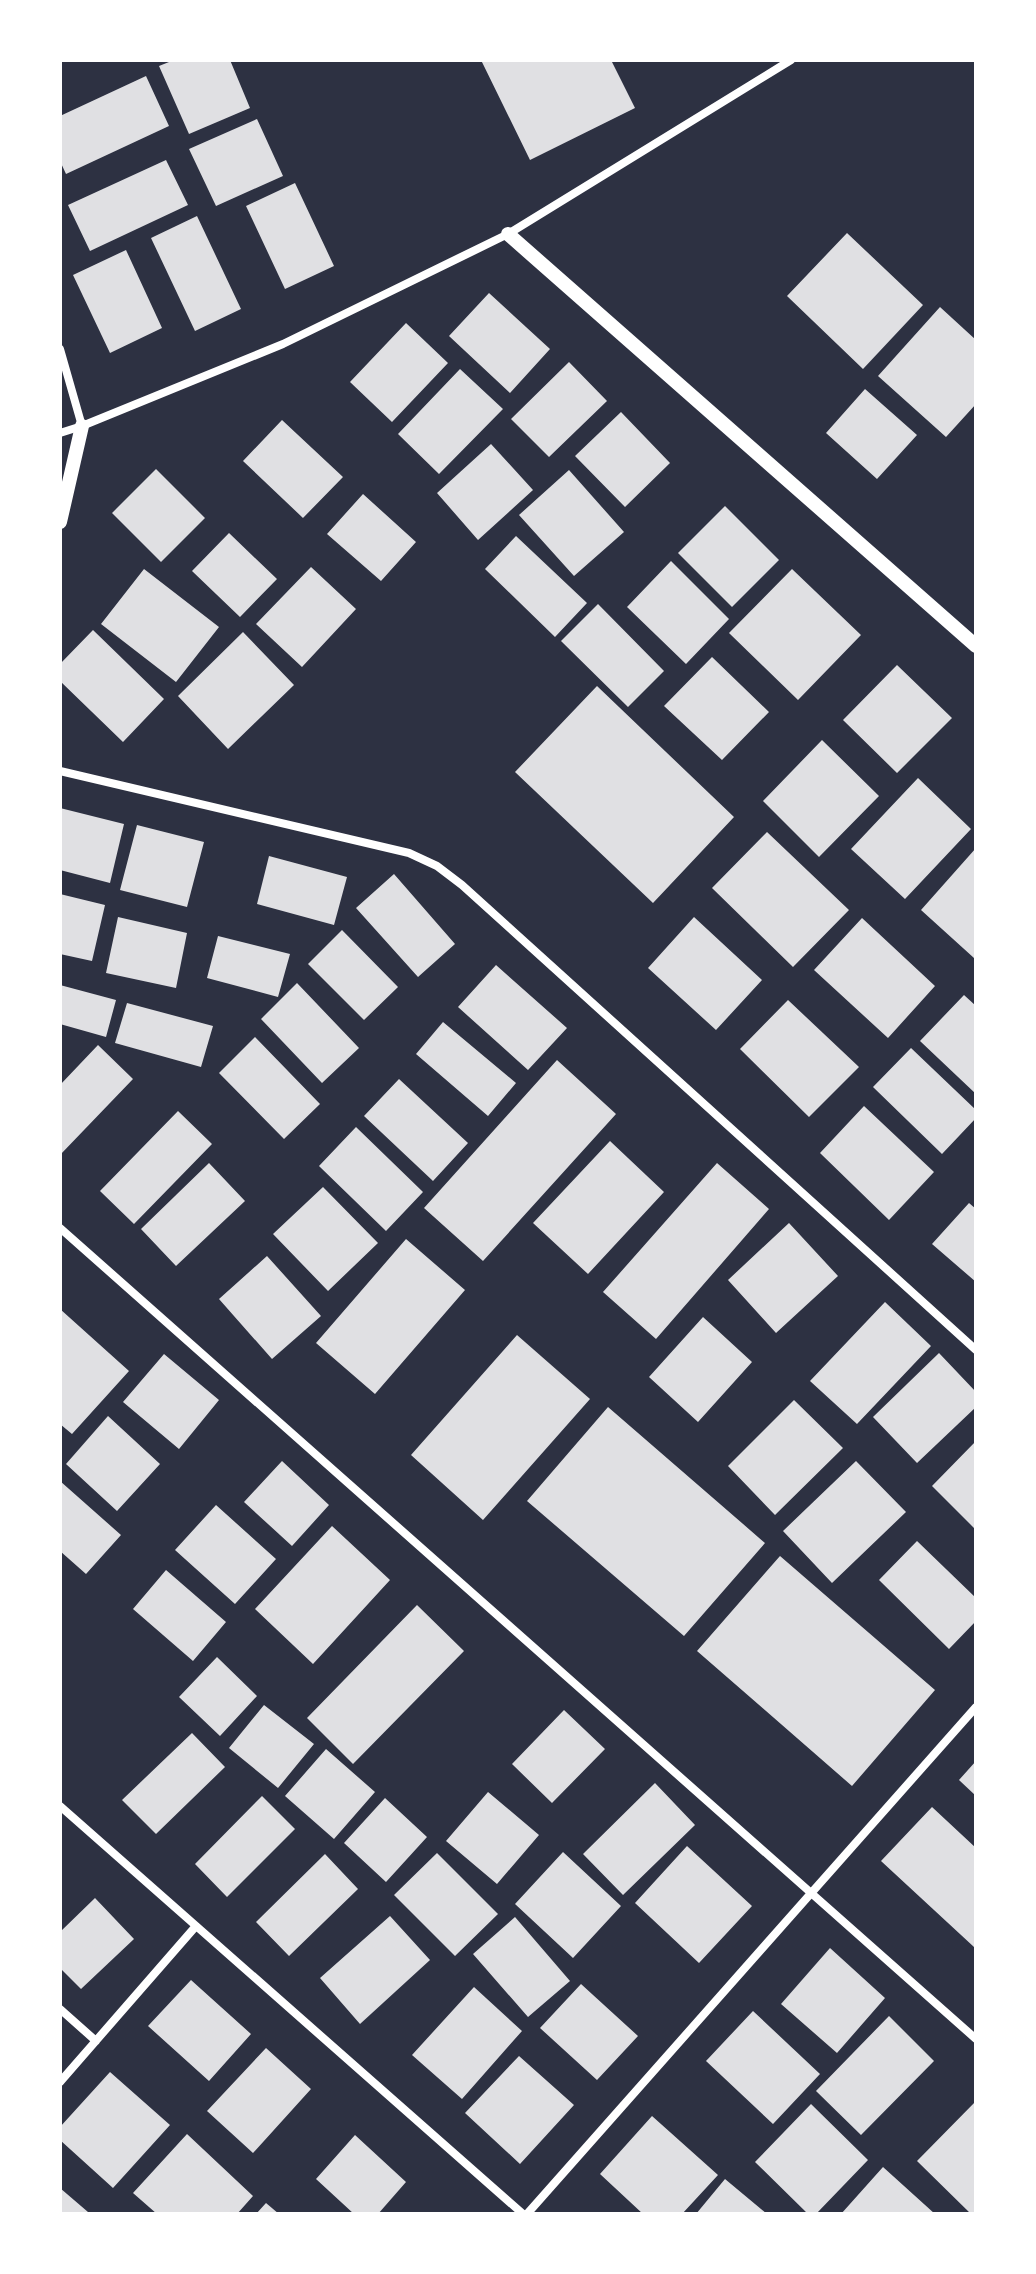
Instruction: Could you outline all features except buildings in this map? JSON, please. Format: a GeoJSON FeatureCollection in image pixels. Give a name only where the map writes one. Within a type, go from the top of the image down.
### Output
{"type":"FeatureCollection","features":[{"type":"Feature","properties":{"kind":"street"},"geometry":{"type":"LineString","coordinates":[[60,433],[283,344],[508,234],[791,60]]}},
{"type":"Feature","properties":{"kind":"street"},"geometry":{"type":"LineString","coordinates":[[508,234],[976,646]]}},
{"type":"Feature","properties":{"kind":"street"},"geometry":{"type":"LineString","coordinates":[[60,349],[82,426],[60,522]]}},
{"type":"Feature","properties":{"kind":"street"},"geometry":{"type":"LineString","coordinates":[[60,771],[409,853],[437,866],[462,885],[976,1350]]}},
{"type":"Feature","properties":{"kind":"street"},"geometry":{"type":"LineString","coordinates":[[60,1228],[976,2039]]}},
{"type":"Feature","properties":{"kind":"street"},"geometry":{"type":"LineString","coordinates":[[60,1806],[525,2214],[976,1707]]}},
{"type":"Feature","properties":{"kind":"street"},"geometry":{"type":"LineString","coordinates":[[60,2082],[196,1926]]}},
{"type":"Feature","properties":{"kind":"street"},"geometry":{"type":"LineString","coordinates":[[60,2009],[96,2041]]}}]}
